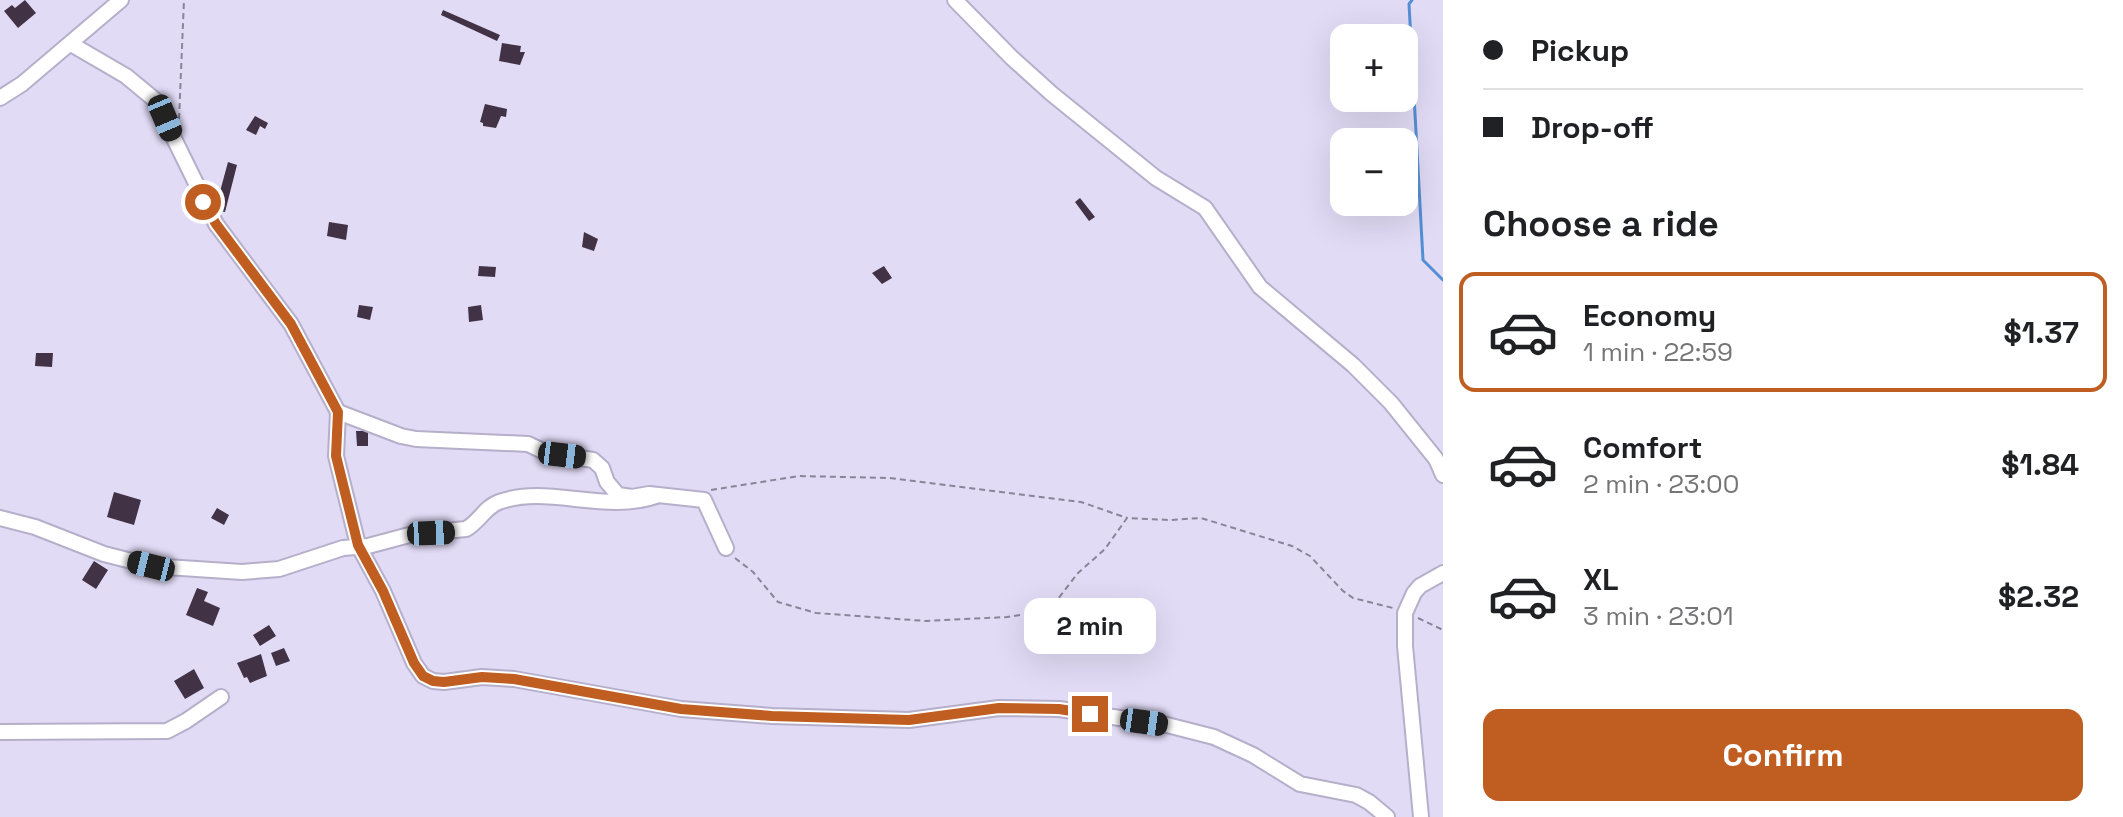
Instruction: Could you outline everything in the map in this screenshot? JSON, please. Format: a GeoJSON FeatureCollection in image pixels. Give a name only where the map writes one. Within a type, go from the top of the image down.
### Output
{"type":"FeatureCollection","features":[{"type":"Feature","properties":{"kind":"street"},"geometry":{"type":"LineString","coordinates":[[0,98],[71,44],[121,0]]}},
{"type":"Feature","properties":{"kind":"street"},"geometry":{"type":"LineString","coordinates":[[955,0],[1052,94],[1156,178],[1205,208],[1260,287],[1353,365],[1391,403],[1436,459],[1443,475]]}},
{"type":"Feature","properties":{"kind":"street"},"geometry":{"type":"LineString","coordinates":[[71,44],[140,86],[155,100],[216,224],[291,324],[338,412],[336,456],[358,545],[423,676],[433,681],[482,677],[514,679],[681,709],[772,716],[909,720],[999,708],[1074,712],[1167,725],[1214,737],[1253,755],[1300,784],[1356,795],[1387,817]]}},
{"type":"Feature","properties":{"kind":"street"},"geometry":{"type":"LineString","coordinates":[[338,412],[416,439],[528,444],[547,453],[593,460],[602,468],[607,482],[618,495],[704,500],[726,548]]}},
{"type":"Feature","properties":{"kind":"street"},"geometry":{"type":"LineString","coordinates":[[0,518],[35,527],[104,554],[151,566],[266,572],[358,545],[368,546],[413,534],[466,529],[487,509],[508,500],[544,497],[621,504],[659,495]]}},
{"type":"Feature","properties":{"kind":"street"},"geometry":{"type":"LineString","coordinates":[[1421,817],[1405,646],[1405,613],[1420,586],[1443,573]]}},
{"type":"Feature","properties":{"kind":"street"},"geometry":{"type":"LineString","coordinates":[[0,732],[167,731],[221,697]]}},
{"type":"Feature","properties":{"kind":"path"},"geometry":{"type":"LineString","coordinates":[[177,143],[184,0]]}},
{"type":"Feature","properties":{"kind":"path"},"geometry":{"type":"LineString","coordinates":[[704,490],[799,476],[889,478],[1081,502],[1127,518],[1201,518],[1292,546],[1310,556],[1353,598],[1405,613],[1443,630]]}},
{"type":"Feature","properties":{"kind":"path"},"geometry":{"type":"LineString","coordinates":[[726,548],[758,577],[778,602],[800,609],[844,617],[926,621],[1007,617],[1027,614],[1054,604],[1078,573],[1105,549],[1127,518]]}},
{"type":"Feature","properties":{"kind":"building"},"geometry":{"type":"Polygon","coordinates":[[[25,0],[36,13],[18,28],[4,11],[12,5],[15,8],[25,0]]]}},
{"type":"Feature","properties":{"kind":"building"},"geometry":{"type":"Polygon","coordinates":[[[443,10],[500,35],[497,41],[441,15],[443,10]]]}},
{"type":"Feature","properties":{"kind":"building"},"geometry":{"type":"Polygon","coordinates":[[[502,43],[521,46],[520,52],[525,52],[520,65],[499,61],[502,43]]]}},
{"type":"Feature","properties":{"kind":"building"},"geometry":{"type":"Polygon","coordinates":[[[485,104],[507,109],[506,117],[501,116],[496,128],[483,126],[480,122],[485,104]]]}},
{"type":"Feature","properties":{"kind":"building"},"geometry":{"type":"Polygon","coordinates":[[[255,116],[268,123],[265,129],[260,126],[256,135],[246,130],[255,116]]]}},
{"type":"Feature","properties":{"kind":"building"},"geometry":{"type":"Polygon","coordinates":[[[228,162],[237,165],[225,212],[215,210],[228,162]]]}},
{"type":"Feature","properties":{"kind":"building"},"geometry":{"type":"Polygon","coordinates":[[[1080,198],[1095,217],[1089,221],[1075,202],[1080,198]]]}},
{"type":"Feature","properties":{"kind":"building"},"geometry":{"type":"Polygon","coordinates":[[[329,222],[348,225],[346,240],[327,236],[329,222]]]}},
{"type":"Feature","properties":{"kind":"building"},"geometry":{"type":"Polygon","coordinates":[[[584,232],[598,239],[594,251],[582,247],[584,232]]]}},
{"type":"Feature","properties":{"kind":"building"},"geometry":{"type":"Polygon","coordinates":[[[479,266],[496,267],[495,277],[478,276],[479,266]]]}},
{"type":"Feature","properties":{"kind":"building"},"geometry":{"type":"Polygon","coordinates":[[[884,266],[892,278],[882,284],[872,273],[884,266]]]}},
{"type":"Feature","properties":{"kind":"building"},"geometry":{"type":"Polygon","coordinates":[[[359,305],[373,307],[370,320],[357,317],[359,305]]]}},
{"type":"Feature","properties":{"kind":"building"},"geometry":{"type":"Polygon","coordinates":[[[481,305],[483,320],[469,322],[468,307],[481,305]]]}},
{"type":"Feature","properties":{"kind":"building"},"geometry":{"type":"Polygon","coordinates":[[[36,353],[53,353],[52,367],[35,366],[36,353]]]}},
{"type":"Feature","properties":{"kind":"building"},"geometry":{"type":"Polygon","coordinates":[[[356,431],[368,431],[368,446],[357,446],[356,431]]]}},
{"type":"Feature","properties":{"kind":"building"},"geometry":{"type":"Polygon","coordinates":[[[114,492],[141,500],[134,525],[107,517],[114,492]]]}},
{"type":"Feature","properties":{"kind":"building"},"geometry":{"type":"Polygon","coordinates":[[[217,508],[229,515],[224,525],[211,518],[217,508]]]}},
{"type":"Feature","properties":{"kind":"building"},"geometry":{"type":"Polygon","coordinates":[[[94,561],[108,570],[96,589],[82,580],[94,561]]]}},
{"type":"Feature","properties":{"kind":"building"},"geometry":{"type":"Polygon","coordinates":[[[197,588],[208,592],[204,601],[220,608],[213,626],[186,615],[197,588]]]}},
{"type":"Feature","properties":{"kind":"building"},"geometry":{"type":"Polygon","coordinates":[[[269,625],[276,636],[260,646],[253,635],[269,625]]]}},
{"type":"Feature","properties":{"kind":"building"},"geometry":{"type":"Polygon","coordinates":[[[284,648],[290,661],[276,666],[271,653],[284,648]]]}},
{"type":"Feature","properties":{"kind":"building"},"geometry":{"type":"Polygon","coordinates":[[[261,654],[267,676],[250,683],[237,663],[261,654]]]}},
{"type":"Feature","properties":{"kind":"building"},"geometry":{"type":"Polygon","coordinates":[[[194,669],[204,688],[185,699],[174,681],[194,669]]]}},
{"type":"Feature","properties":{"kind":"waterway"},"geometry":{"type":"LineString","coordinates":[[1412,0],[1409,4],[1423,260],[1443,280]]}},
{"type":"Feature","properties":{"kind":"route"},"geometry":{"type":"LineString","coordinates":[[203,202],[241,259],[291,324],[333,401],[340,424],[336,456],[358,545],[423,676],[444,682],[482,677],[514,679],[681,709],[772,716],[909,720],[999,708],[1059,709],[1090,714]]}}]}
